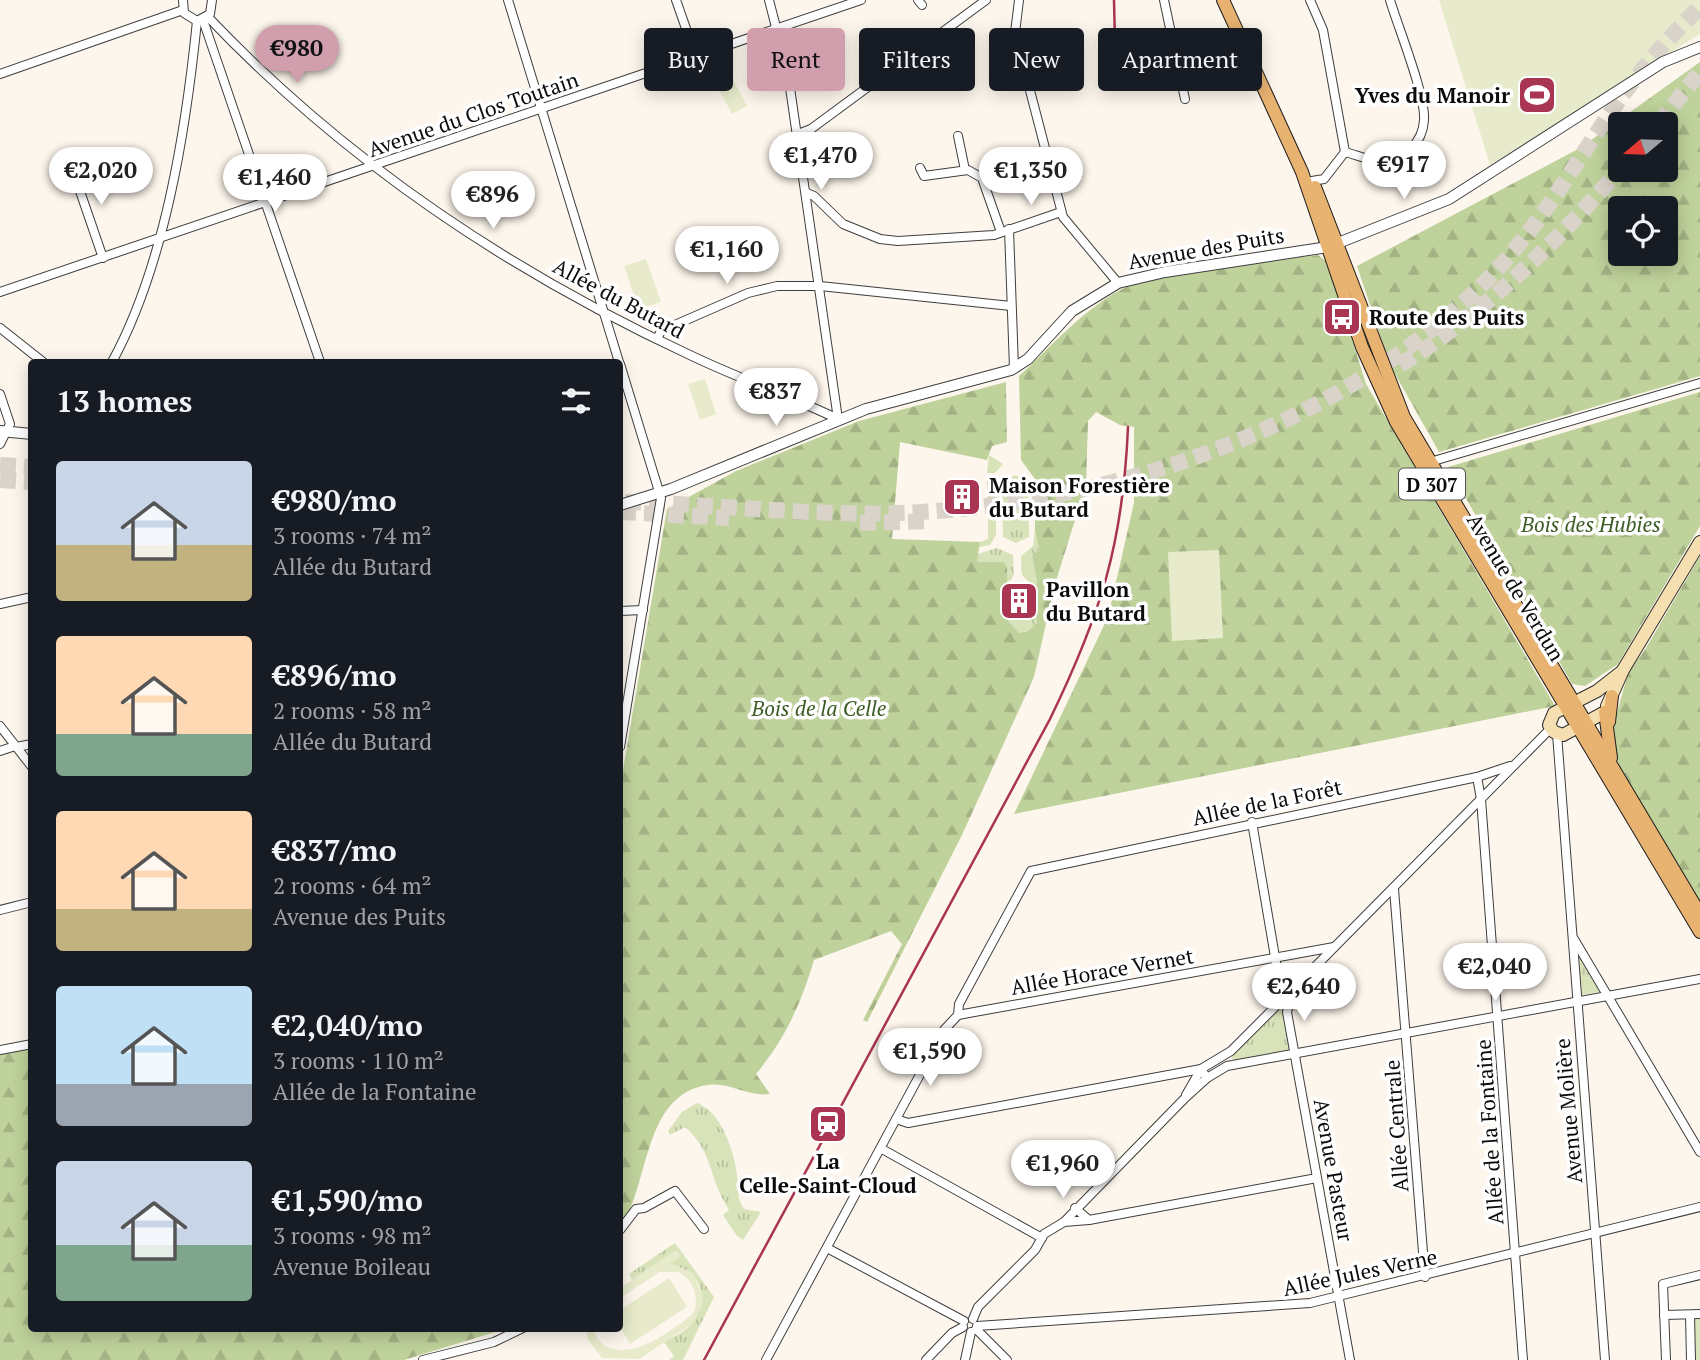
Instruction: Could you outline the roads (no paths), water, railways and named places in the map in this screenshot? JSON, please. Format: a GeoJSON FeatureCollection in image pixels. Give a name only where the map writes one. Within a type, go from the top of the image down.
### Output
{"type":"FeatureCollection","features":[{"type":"Feature","properties":{"kind":"main road"},"geometry":{"type":"LineString","coordinates":[[1223,0],[1307,176],[1334,245]]}},
{"type":"Feature","properties":{"kind":"main road","name":"Avenue de Verdun"},"geometry":{"type":"LineString","coordinates":[[1334,245],[1393,394],[1570,705]]}},
{"type":"Feature","properties":{"kind":"main road","name":"Avenue de Verdun"},"geometry":{"type":"LineString","coordinates":[[1334,245],[1362,347],[1396,422],[1583,726],[1700,932]]}},
{"type":"Feature","properties":{"kind":"main road"},"geometry":{"type":"LineString","coordinates":[[1613,768],[1605,712],[1623,670],[1700,542]]}},
{"type":"Feature","properties":{"kind":"main road"},"geometry":{"type":"LineString","coordinates":[[1605,712],[1563,735],[1554,731],[1552,716],[1589,695],[1623,670]]}},
{"type":"Feature","properties":{"kind":"main road"},"geometry":{"type":"LineString","coordinates":[[1589,695],[1605,712]]}},
{"type":"Feature","properties":{"kind":"main road"},"geometry":{"type":"LineString","coordinates":[[1607,736],[1612,696]]}},
{"type":"Feature","properties":{"kind":"main road","name":"Avenue de Verdun"},"geometry":{"type":"LineString","coordinates":[[1583,726],[1613,768],[1700,914]]}},
{"type":"Feature","properties":{"kind":"street"},"geometry":{"type":"LineString","coordinates":[[0,74],[183,10],[183,0]]}},
{"type":"Feature","properties":{"kind":"street"},"geometry":{"type":"LineString","coordinates":[[114,359],[141,293],[158,239],[188,108],[203,19],[212,0]]}},
{"type":"Feature","properties":{"kind":"street"},"geometry":{"type":"LineString","coordinates":[[508,0],[618,359]]}},
{"type":"Feature","properties":{"kind":"street"},"geometry":{"type":"LineString","coordinates":[[676,0],[686,28]]}},
{"type":"Feature","properties":{"kind":"street"},"geometry":{"type":"LineString","coordinates":[[769,0],[777,28]]}},
{"type":"Feature","properties":{"kind":"street","name":"Avenue du Clos Toutain"},"geometry":{"type":"LineString","coordinates":[[780,28],[861,0]]}},
{"type":"Feature","properties":{"kind":"street"},"geometry":{"type":"LineString","coordinates":[[797,134],[811,129],[986,0]]}},
{"type":"Feature","properties":{"kind":"street"},"geometry":{"type":"LineString","coordinates":[[1020,0],[1015,33],[1061,212],[1118,284]]}},
{"type":"Feature","properties":{"kind":"street"},"geometry":{"type":"LineString","coordinates":[[1164,0],[1185,99]]}},
{"type":"Feature","properties":{"kind":"street"},"geometry":{"type":"LineString","coordinates":[[1307,176],[1324,178],[1345,152],[1323,30],[1310,0]]}},
{"type":"Feature","properties":{"kind":"street"},"geometry":{"type":"LineString","coordinates":[[1345,152],[1371,160],[1390,160],[1409,151],[1422,134],[1423,105],[1390,0]]}},
{"type":"Feature","properties":{"kind":"street","name":"Allée du Butard"},"geometry":{"type":"LineString","coordinates":[[183,10],[187,17],[203,19],[295,103],[373,166],[499,254],[657,339],[838,419]]}},
{"type":"Feature","properties":{"kind":"street"},"geometry":{"type":"LineString","coordinates":[[203,19],[319,359]]}},
{"type":"Feature","properties":{"kind":"street","name":"Avenue des Puits"},"geometry":{"type":"LineString","coordinates":[[623,504],[660,493],[838,419],[1014,368],[1034,353],[1072,311],[1118,284],[1165,272],[1334,245],[1449,200],[1662,62],[1700,47]]}},
{"type":"Feature","properties":{"kind":"street","name":"Avenue du Clos Toutain"},"geometry":{"type":"LineString","coordinates":[[0,292],[644,75]]}},
{"type":"Feature","properties":{"kind":"street"},"geometry":{"type":"LineString","coordinates":[[789,91],[807,193],[838,419]]}},
{"type":"Feature","properties":{"kind":"street"},"geometry":{"type":"LineString","coordinates":[[958,136],[965,170]]}},
{"type":"Feature","properties":{"kind":"street"},"geometry":{"type":"LineString","coordinates":[[71,165],[103,258]]}},
{"type":"Feature","properties":{"kind":"street"},"geometry":{"type":"LineString","coordinates":[[920,168],[924,176],[965,170],[982,178],[1005,231],[1014,368]]}},
{"type":"Feature","properties":{"kind":"street"},"geometry":{"type":"LineString","coordinates":[[807,193],[814,196],[843,225],[880,239],[898,242],[1005,231],[1061,212]]}},
{"type":"Feature","properties":{"kind":"street"},"geometry":{"type":"LineString","coordinates":[[657,339],[661,331],[748,293],[777,286],[820,286],[1011,306]]}},
{"type":"Feature","properties":{"kind":"street"},"geometry":{"type":"LineString","coordinates":[[0,328],[39,359]]}},
{"type":"Feature","properties":{"kind":"street"},"geometry":{"type":"LineString","coordinates":[[623,376],[660,493],[623,729]]}},
{"type":"Feature","properties":{"kind":"street"},"geometry":{"type":"LineString","coordinates":[[1430,462],[1700,383]]}},
{"type":"Feature","properties":{"kind":"street"},"geometry":{"type":"LineString","coordinates":[[0,394],[10,424],[1,436]]}},
{"type":"Feature","properties":{"kind":"street"},"geometry":{"type":"LineString","coordinates":[[1,436],[28,435]]}},
{"type":"Feature","properties":{"kind":"street"},"geometry":{"type":"LineString","coordinates":[[1,436],[28,440]]}},
{"type":"Feature","properties":{"kind":"street","name":"Avenue des Puits"},"geometry":{"type":"LineString","coordinates":[[623,498],[642,499]]}},
{"type":"Feature","properties":{"kind":"street"},"geometry":{"type":"LineString","coordinates":[[0,604],[28,598]]}},
{"type":"Feature","properties":{"kind":"street"},"geometry":{"type":"LineString","coordinates":[[623,611],[643,610]]}},
{"type":"Feature","properties":{"kind":"street"},"geometry":{"type":"LineString","coordinates":[[0,726],[28,761]]}},
{"type":"Feature","properties":{"kind":"street"},"geometry":{"type":"LineString","coordinates":[[1335,947],[1394,889],[1510,766],[1554,731]]}},
{"type":"Feature","properties":{"kind":"street","name":"Avenue Molière"},"geometry":{"type":"LineString","coordinates":[[1554,731],[1573,936],[1605,1360]]}},
{"type":"Feature","properties":{"kind":"street"},"geometry":{"type":"LineString","coordinates":[[0,751],[28,744]]}},
{"type":"Feature","properties":{"kind":"street","name":"Allée de la Forêt"},"geometry":{"type":"LineString","coordinates":[[958,1015],[960,1004],[1031,871],[1477,776],[1510,766]]}},
{"type":"Feature","properties":{"kind":"street","name":"Allée de la Fontaine"},"geometry":{"type":"LineString","coordinates":[[1477,776],[1481,799],[1523,1360]]}},
{"type":"Feature","properties":{"kind":"street"},"geometry":{"type":"LineString","coordinates":[[896,1119],[908,1123],[1201,1069],[1231,1051],[1275,1007],[1282,985],[1252,822]]}},
{"type":"Feature","properties":{"kind":"street","name":"Allée Centrale"},"geometry":{"type":"LineString","coordinates":[[1394,889],[1425,1277]]}},
{"type":"Feature","properties":{"kind":"street"},"geometry":{"type":"LineString","coordinates":[[0,910],[28,903]]}},
{"type":"Feature","properties":{"kind":"street"},"geometry":{"type":"LineString","coordinates":[[1573,936],[1700,1152]]}},
{"type":"Feature","properties":{"kind":"street","name":"Allée Horace Vernet"},"geometry":{"type":"LineString","coordinates":[[958,1015],[1335,947]]}},
{"type":"Feature","properties":{"kind":"street","name":"Avenue Pasteur"},"geometry":{"type":"LineString","coordinates":[[1335,947],[1294,988],[1287,1004],[1350,1360]]}},
{"type":"Feature","properties":{"kind":"street"},"geometry":{"type":"LineString","coordinates":[[965,1360],[970,1326],[978,1307],[1035,1250],[1042,1238],[1065,1222],[1075,1208],[1210,1076],[1234,1064],[1700,979]]}},
{"type":"Feature","properties":{"kind":"street"},"geometry":{"type":"LineString","coordinates":[[766,1360],[944,1030],[958,1015]]}},
{"type":"Feature","properties":{"kind":"street"},"geometry":{"type":"LineString","coordinates":[[0,1050],[28,1045]]}},
{"type":"Feature","properties":{"kind":"street"},"geometry":{"type":"LineString","coordinates":[[1231,1051],[1234,1064]]}},
{"type":"Feature","properties":{"kind":"street"},"geometry":{"type":"LineString","coordinates":[[1201,1069],[1210,1076]]}},
{"type":"Feature","properties":{"kind":"street"},"geometry":{"type":"LineString","coordinates":[[1185,1098],[1201,1069]]}},
{"type":"Feature","properties":{"kind":"street"},"geometry":{"type":"LineString","coordinates":[[882,1149],[1042,1238]]}},
{"type":"Feature","properties":{"kind":"street"},"geometry":{"type":"LineString","coordinates":[[1065,1222],[1089,1220],[1317,1178]]}},
{"type":"Feature","properties":{"kind":"street"},"geometry":{"type":"LineString","coordinates":[[623,1226],[636,1209],[644,1208],[675,1191],[704,1229]]}},
{"type":"Feature","properties":{"kind":"street","name":"Allée Jules Verne"},"geometry":{"type":"LineString","coordinates":[[970,1326],[1262,1308],[1339,1298],[1700,1207]]}},
{"type":"Feature","properties":{"kind":"street"},"geometry":{"type":"LineString","coordinates":[[1075,1208],[1089,1220]]}},
{"type":"Feature","properties":{"kind":"street"},"geometry":{"type":"LineString","coordinates":[[827,1248],[970,1326],[1007,1360]]}},
{"type":"Feature","properties":{"kind":"street"},"geometry":{"type":"LineString","coordinates":[[1665,1360],[1663,1284],[1700,1275]]}},
{"type":"Feature","properties":{"kind":"street"},"geometry":{"type":"LineString","coordinates":[[1664,1315],[1700,1314]]}},
{"type":"Feature","properties":{"kind":"street"},"geometry":{"type":"LineString","coordinates":[[1690,1315],[1691,1360]]}},
{"type":"Feature","properties":{"kind":"street"},"geometry":{"type":"LineString","coordinates":[[926,1360],[953,1333],[970,1326]]}},
{"type":"Feature","properties":{"kind":"street"},"geometry":{"type":"LineString","coordinates":[[423,1360],[494,1342],[515,1332]]}},
{"type":"Feature","properties":{"kind":"tunnel"},"geometry":{"type":"LineString","coordinates":[[625,502],[865,513],[978,507],[1058,495],[1138,475],[1216,449],[1292,417],[1363,377],[1429,331],[1489,278],[1525,237],[1636,78],[1700,7]]}},
{"type":"Feature","properties":{"kind":"tunnel"},"geometry":{"type":"LineString","coordinates":[[1668,112],[1700,72]]}},
{"type":"Feature","properties":{"kind":"tunnel"},"geometry":{"type":"LineString","coordinates":[[1400,365],[1431,345],[1489,300],[1545,250],[1608,182]]}},
{"type":"Feature","properties":{"kind":"tunnel"},"geometry":{"type":"LineString","coordinates":[[0,465],[28,467]]}},
{"type":"Feature","properties":{"kind":"tunnel"},"geometry":{"type":"LineString","coordinates":[[0,480],[28,482]]}},
{"type":"Feature","properties":{"kind":"tunnel"},"geometry":{"type":"LineString","coordinates":[[623,512],[729,518]]}},
{"type":"Feature","properties":{"kind":"tunnel"},"geometry":{"type":"LineString","coordinates":[[860,523],[932,521]]}},
{"type":"Feature","properties":{"kind":"railway"},"geometry":{"type":"LineString","coordinates":[[1114,0],[1115,28]]}},
{"type":"Feature","properties":{"kind":"railway"},"geometry":{"type":"LineString","coordinates":[[704,1360],[1068,681],[1096,611],[1115,543],[1128,427]]}},
{"type":"Feature","properties":{"kind":"place","name":"Yves du Manoir"},"geometry":{"type":"Point","coordinates":[1537,95]}},
{"type":"Feature","properties":{"kind":"place","name":"Route des Puits"},"geometry":{"type":"Point","coordinates":[1342,317]}},
{"type":"Feature","properties":{"kind":"place","name":"Maison Forestière du Butard"},"geometry":{"type":"Point","coordinates":[962,497]}},
{"type":"Feature","properties":{"kind":"place","name":"Pavillon du Butard"},"geometry":{"type":"Point","coordinates":[1019,601]}},
{"type":"Feature","properties":{"kind":"place","name":"La Celle-Saint-Cloud"},"geometry":{"type":"Point","coordinates":[828,1124]}},
{"type":"Feature","properties":{"kind":"park label","name":"Bois des Hubies"},"geometry":{"type":"Point","coordinates":[1591,524]}},
{"type":"Feature","properties":{"kind":"park label","name":"Bois de la Celle"},"geometry":{"type":"Point","coordinates":[819,708]}}]}
